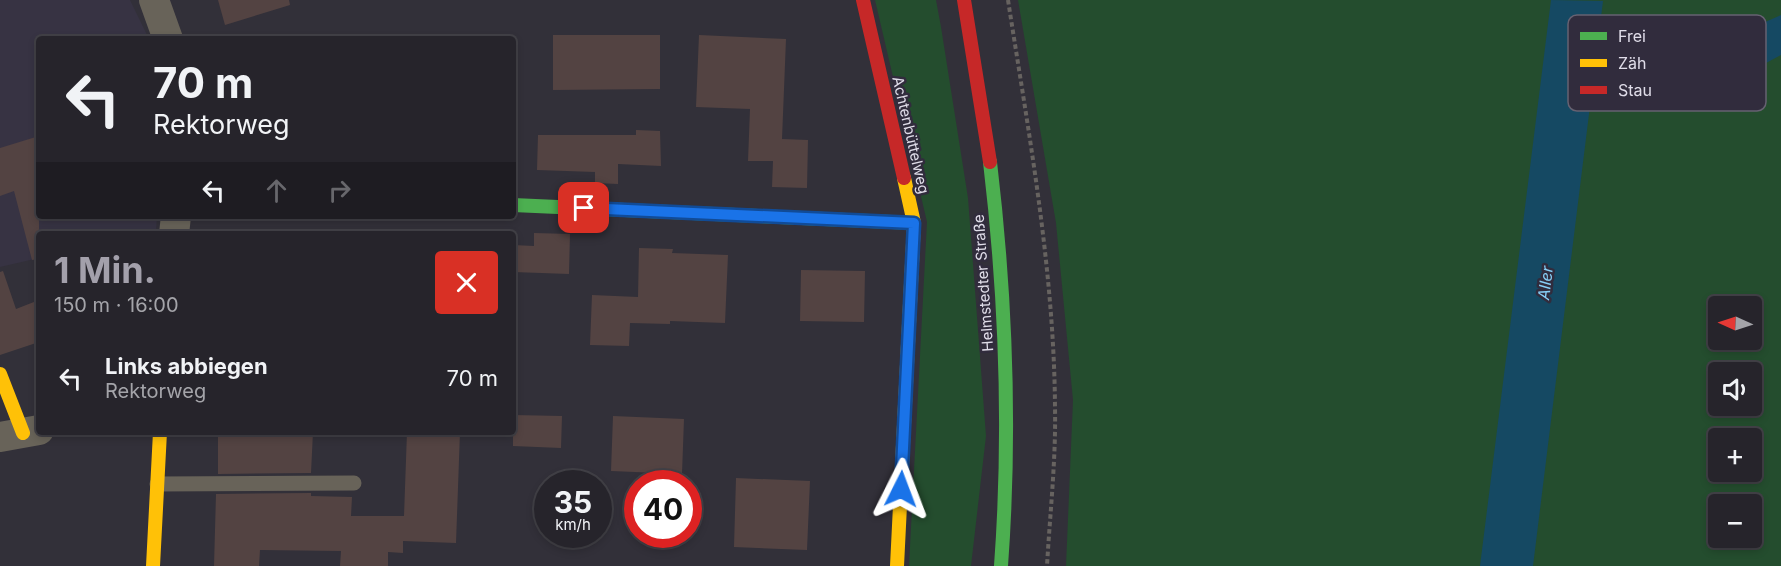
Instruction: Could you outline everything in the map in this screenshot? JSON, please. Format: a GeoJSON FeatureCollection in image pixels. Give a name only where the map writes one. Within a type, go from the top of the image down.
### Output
{"type":"FeatureCollection","features":[{"type":"Feature","properties":{"kind":"street"},"geometry":{"type":"LineString","coordinates":[[154,0],[167,36]]}},
{"type":"Feature","properties":{"kind":"street","name":"Achtenbüttelweg"},"geometry":{"type":"LineString","coordinates":[[863,0],[914,223],[897,566]]}},
{"type":"Feature","properties":{"kind":"street","name":"Helmstedter Straße"},"geometry":{"type":"LineString","coordinates":[[964,0],[986,146],[1004,320],[1008,412],[1007,505],[1000,566]]}},
{"type":"Feature","properties":{"kind":"street"},"geometry":{"type":"LineString","coordinates":[[516,206],[914,223]]}},
{"type":"Feature","properties":{"kind":"street"},"geometry":{"type":"LineString","coordinates":[[0,374],[21,434]]}},
{"type":"Feature","properties":{"kind":"street"},"geometry":{"type":"LineString","coordinates":[[153,566],[160,435]]}},
{"type":"Feature","properties":{"kind":"lane"},"geometry":{"type":"LineString","coordinates":[[157,484],[354,483]]}},
{"type":"Feature","properties":{"kind":"path"},"geometry":{"type":"LineString","coordinates":[[1008,0],[1041,212],[1048,288],[1055,407],[1047,566]]}},
{"type":"Feature","properties":{"kind":"shaded area"},"geometry":{"type":"Polygon","coordinates":[[[0,0],[130,0],[148,36],[36,36],[36,219],[157,219],[156,231],[36,231],[36,259],[0,267],[0,0]]]}},
{"type":"Feature","properties":{"kind":"green space"},"geometry":{"type":"Polygon","coordinates":[[[875,0],[936,0],[941,27],[968,198],[986,436],[971,566],[909,566],[927,222],[875,0]]]}},
{"type":"Feature","properties":{"kind":"green space"},"geometry":{"type":"Polygon","coordinates":[[[1018,0],[1781,0],[1781,566],[1066,566],[1073,400],[1056,223],[1018,0]]]}},
{"type":"Feature","properties":{"kind":"water","name":"Aller"},"geometry":{"type":"Polygon","coordinates":[[[1551,0],[1603,1],[1601,15],[1568,15],[1568,111],[1589,111],[1533,566],[1480,566],[1551,0]]]}},
{"type":"Feature","properties":{"kind":"water"},"geometry":{"type":"Polygon","coordinates":[[[1781,15],[1781,55],[1766,63],[1766,22],[1781,15]]]}},
{"type":"Feature","properties":{"kind":"building"},"geometry":{"type":"Polygon","coordinates":[[[218,0],[289,0],[290,5],[225,25],[218,0]]]}},
{"type":"Feature","properties":{"kind":"building"},"geometry":{"type":"Polygon","coordinates":[[[553,35],[660,35],[660,89],[553,90],[553,35]]]}},
{"type":"Feature","properties":{"kind":"building"},"geometry":{"type":"Polygon","coordinates":[[[699,35],[786,39],[782,139],[808,140],[807,188],[772,187],[773,161],[748,161],[750,109],[696,107],[699,35]]]}},
{"type":"Feature","properties":{"kind":"building"},"geometry":{"type":"Polygon","coordinates":[[[636,130],[660,131],[661,166],[618,164],[618,184],[595,183],[595,172],[537,170],[538,135],[636,135],[636,130]]]}},
{"type":"Feature","properties":{"kind":"building"},"geometry":{"type":"Polygon","coordinates":[[[36,137],[36,219],[39,219],[39,231],[36,231],[36,259],[32,260],[14,191],[0,196],[0,148],[36,137]]]}},
{"type":"Feature","properties":{"kind":"building"},"geometry":{"type":"Polygon","coordinates":[[[534,233],[570,234],[569,274],[516,272],[516,245],[534,246],[534,233]]]}},
{"type":"Feature","properties":{"kind":"building"},"geometry":{"type":"Polygon","coordinates":[[[639,248],[673,249],[672,253],[728,255],[725,323],[670,321],[670,324],[630,323],[629,346],[590,345],[592,295],[638,297],[639,248]]]}},
{"type":"Feature","properties":{"kind":"building"},"geometry":{"type":"Polygon","coordinates":[[[801,270],[865,271],[864,322],[800,321],[801,270]]]}},
{"type":"Feature","properties":{"kind":"building"},"geometry":{"type":"Polygon","coordinates":[[[3,271],[16,309],[36,301],[36,343],[0,355],[0,272],[3,271]]]}},
{"type":"Feature","properties":{"kind":"building"},"geometry":{"type":"Polygon","coordinates":[[[516,415],[562,416],[561,448],[513,446],[513,435],[516,435],[516,415]]]}},
{"type":"Feature","properties":{"kind":"building"},"geometry":{"type":"Polygon","coordinates":[[[613,416],[684,419],[682,470],[611,470],[613,416]]]}},
{"type":"Feature","properties":{"kind":"building"},"geometry":{"type":"Polygon","coordinates":[[[218,435],[313,435],[311,473],[218,474],[218,435]]]}},
{"type":"Feature","properties":{"kind":"building"},"geometry":{"type":"Polygon","coordinates":[[[407,435],[460,435],[456,543],[403,541],[403,553],[388,552],[388,566],[340,566],[341,551],[260,550],[259,566],[214,566],[216,494],[311,493],[311,496],[352,497],[351,516],[404,516],[407,435]]]}},
{"type":"Feature","properties":{"kind":"building"},"geometry":{"type":"Polygon","coordinates":[[[736,478],[810,481],[807,550],[734,547],[736,478]]]}},
{"type":"Feature","properties":{"kind":"traffic: fast"},"geometry":{"type":"LineString","coordinates":[[990,162],[1000,263],[1005,364],[1006,464],[1001,566]]}},
{"type":"Feature","properties":{"kind":"traffic: fast"},"geometry":{"type":"LineString","coordinates":[[516,205],[914,223]]}},
{"type":"Feature","properties":{"kind":"traffic: slow"},"geometry":{"type":"LineString","coordinates":[[897,566],[914,223],[904,178]]}},
{"type":"Feature","properties":{"kind":"traffic: slow"},"geometry":{"type":"LineString","coordinates":[[0,374],[23,433]]}},
{"type":"Feature","properties":{"kind":"traffic: slow"},"geometry":{"type":"LineString","coordinates":[[153,566],[160,435]]}},
{"type":"Feature","properties":{"kind":"traffic: jam"},"geometry":{"type":"LineString","coordinates":[[863,0],[904,178]]}},
{"type":"Feature","properties":{"kind":"traffic: jam"},"geometry":{"type":"LineString","coordinates":[[964,0],[990,162]]}},
{"type":"Feature","properties":{"kind":"route"},"geometry":{"type":"LineString","coordinates":[[584,208],[914,223],[901,489]]}}]}
